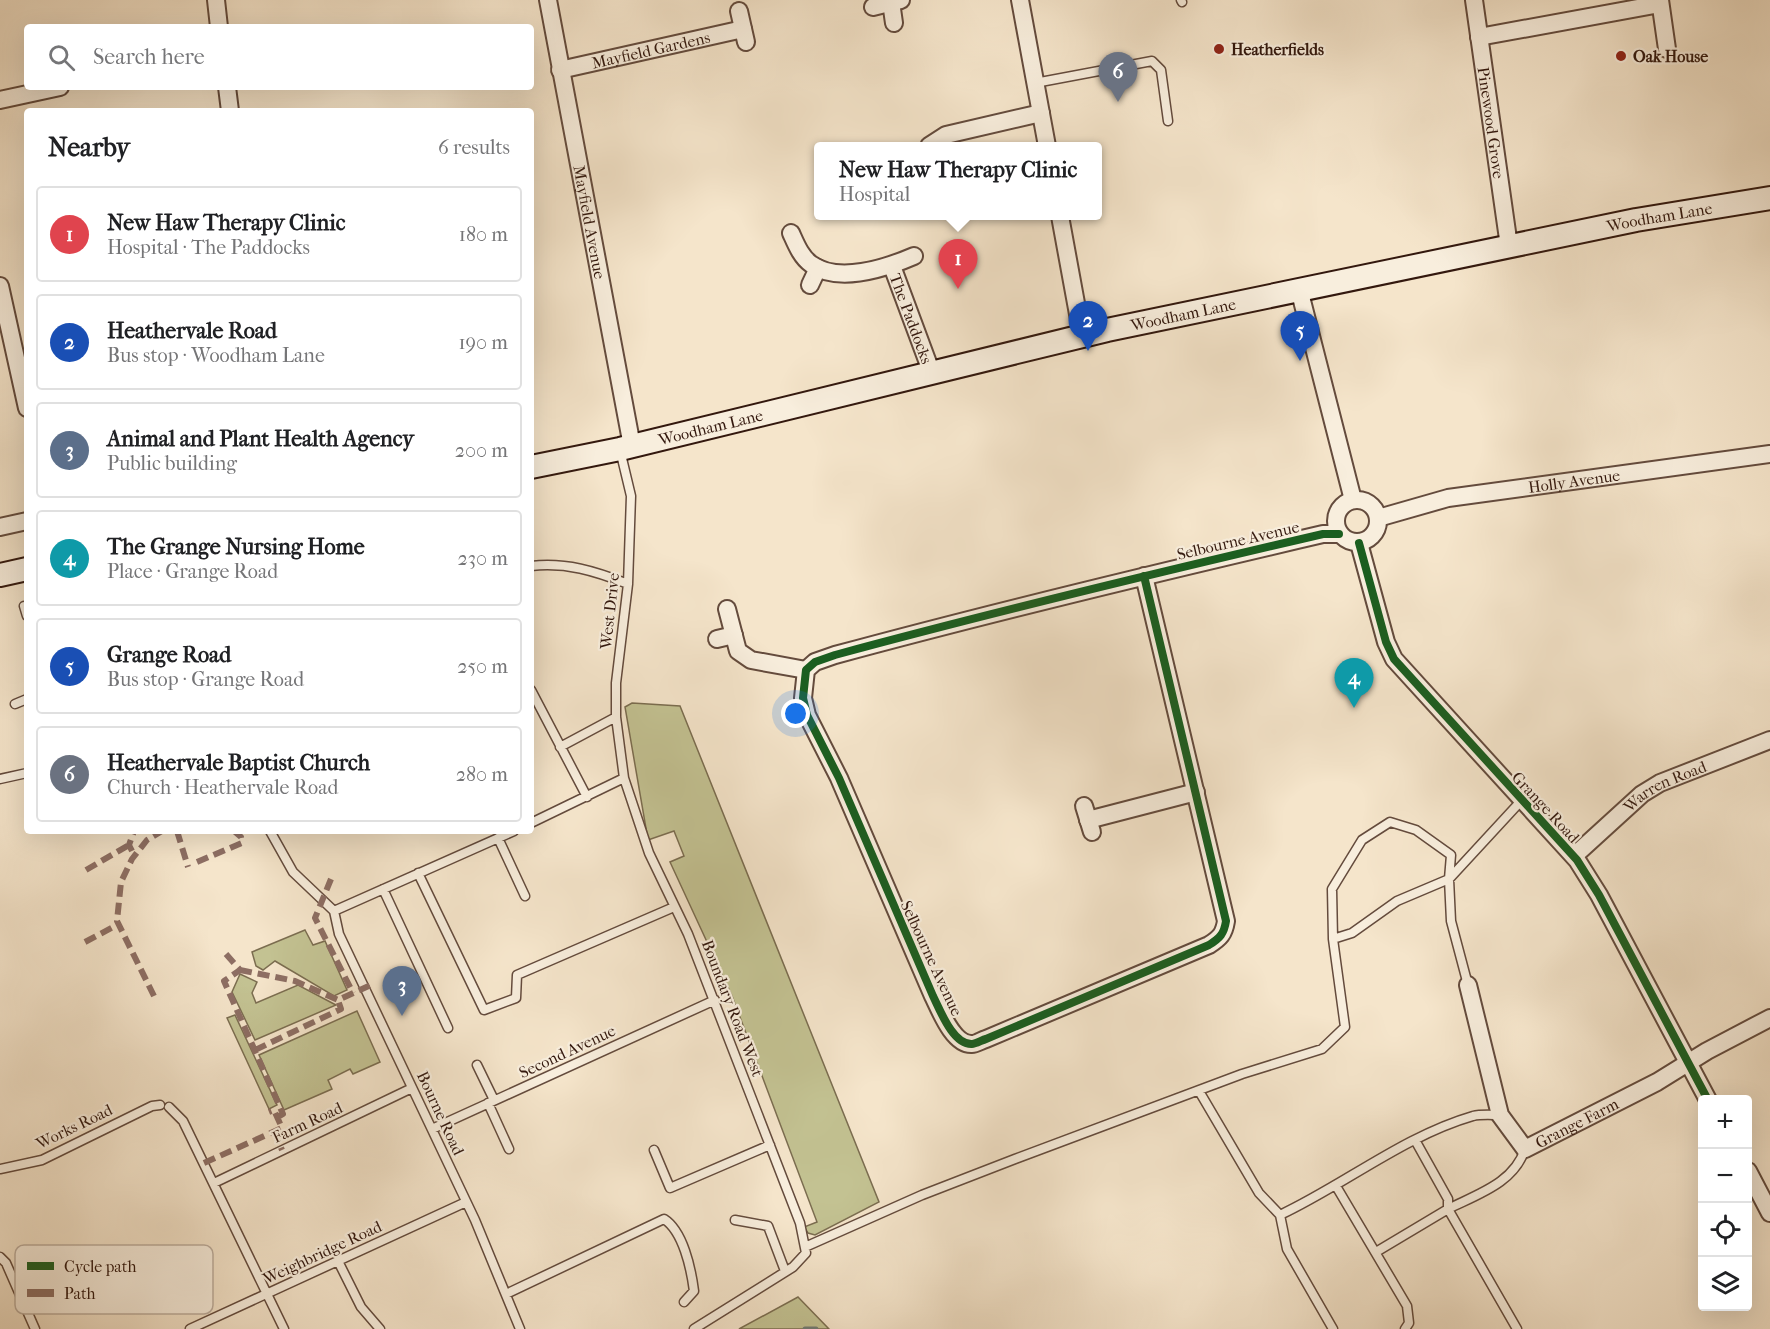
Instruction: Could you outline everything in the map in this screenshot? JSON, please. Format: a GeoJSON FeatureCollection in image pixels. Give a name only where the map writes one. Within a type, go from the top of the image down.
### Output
{"type":"FeatureCollection","features":[{"type":"Feature","properties":{"kind":"main road","name":"Woodham Lane"},"geometry":{"type":"LineString","coordinates":[[534,466],[626,448],[931,371],[1082,336],[1636,220],[1770,198]]}},
{"type":"Feature","properties":{"kind":"main road"},"geometry":{"type":"LineString","coordinates":[[0,575],[24,570]]}},
{"type":"Feature","properties":{"kind":"street"},"geometry":{"type":"LineString","coordinates":[[216,0],[219,24]]}},
{"type":"Feature","properties":{"kind":"street","name":"Mayfield Avenue"},"geometry":{"type":"LineString","coordinates":[[548,0],[626,448]]}},
{"type":"Feature","properties":{"kind":"street"},"geometry":{"type":"LineString","coordinates":[[1020,0],[1046,142]]}},
{"type":"Feature","properties":{"kind":"street","name":"Pinewood Grove"},"geometry":{"type":"LineString","coordinates":[[1474,0],[1509,246]]}},
{"type":"Feature","properties":{"kind":"street"},"geometry":{"type":"LineString","coordinates":[[873,7],[896,1],[894,23]]}},
{"type":"Feature","properties":{"kind":"street"},"geometry":{"type":"LineString","coordinates":[[1479,37],[1660,2],[1667,50]]}},
{"type":"Feature","properties":{"kind":"street","name":"Mayfield Gardens"},"geometry":{"type":"LineString","coordinates":[[560,70],[745,36],[739,10]]}},
{"type":"Feature","properties":{"kind":"street"},"geometry":{"type":"LineString","coordinates":[[0,100],[46,90]]}},
{"type":"Feature","properties":{"kind":"street"},"geometry":{"type":"LineString","coordinates":[[227,90],[230,108]]}},
{"type":"Feature","properties":{"kind":"street"},"geometry":{"type":"LineString","coordinates":[[936,142],[946,135],[1041,113]]}},
{"type":"Feature","properties":{"kind":"street"},"geometry":{"type":"LineString","coordinates":[[1061,220],[1082,336]]}},
{"type":"Feature","properties":{"kind":"street"},"geometry":{"type":"LineString","coordinates":[[791,233],[800,253],[818,268],[810,285]]}},
{"type":"Feature","properties":{"kind":"street","name":"The Paddocks"},"geometry":{"type":"LineString","coordinates":[[818,268],[837,273],[892,266],[914,256]]}},
{"type":"Feature","properties":{"kind":"street","name":"The Paddocks"},"geometry":{"type":"LineString","coordinates":[[892,266],[931,371]]}},
{"type":"Feature","properties":{"kind":"street"},"geometry":{"type":"LineString","coordinates":[[0,286],[24,394]]}},
{"type":"Feature","properties":{"kind":"street"},"geometry":{"type":"LineString","coordinates":[[1299,289],[1353,500]]}},
{"type":"Feature","properties":{"kind":"street","name":"Holly Avenue"},"geometry":{"type":"LineString","coordinates":[[1378,518],[1448,498],[1770,454]]}},
{"type":"Feature","properties":{"kind":"street"},"geometry":{"type":"LineString","coordinates":[[1353,500],[1360,500],[1372,506],[1378,518],[1378,525],[1371,537],[1359,543],[1344,539],[1336,527],[1337,513],[1341,507],[1353,500]]}},
{"type":"Feature","properties":{"kind":"street"},"geometry":{"type":"LineString","coordinates":[[0,527],[24,522]]}},
{"type":"Feature","properties":{"kind":"street","name":"Selbourne Avenue"},"geometry":{"type":"LineString","coordinates":[[1144,576],[1226,921],[1220,938],[1209,945],[986,1039],[972,1044],[963,1042],[950,1028],[933,996],[839,778],[807,715],[803,698],[806,670],[815,662],[835,655],[1144,576],[1323,534],[1339,534]]}},
{"type":"Feature","properties":{"kind":"street","name":"Grange Road"},"geometry":{"type":"LineString","coordinates":[[1359,543],[1386,642],[1394,659],[1521,801],[1574,856],[1599,895],[1705,1095]]}},
{"type":"Feature","properties":{"kind":"street"},"geometry":{"type":"LineString","coordinates":[[727,609],[738,651],[751,660],[806,670]]}},
{"type":"Feature","properties":{"kind":"street"},"geometry":{"type":"LineString","coordinates":[[717,639],[734,635]]}},
{"type":"Feature","properties":{"kind":"street","name":"Warren Road"},"geometry":{"type":"LineString","coordinates":[[1574,856],[1642,794],[1660,783],[1770,740]]}},
{"type":"Feature","properties":{"kind":"street"},"geometry":{"type":"LineString","coordinates":[[1088,820],[1196,792]]}},
{"type":"Feature","properties":{"kind":"street","name":"Grange Farm"},"geometry":{"type":"LineString","coordinates":[[1468,985],[1500,1115],[1525,1149],[1770,1018]]}},
{"type":"Feature","properties":{"kind":"street"},"geometry":{"type":"LineString","coordinates":[[1752,1179],[1770,1213]]}},
{"type":"Feature","properties":{"kind":"lane"},"geometry":{"type":"LineString","coordinates":[[1035,83],[1152,61],[1161,70],[1168,121]]}},
{"type":"Feature","properties":{"kind":"lane","name":"West Drive"},"geometry":{"type":"LineString","coordinates":[[624,778],[616,717],[616,683],[628,584],[631,496],[626,448]]}},
{"type":"Feature","properties":{"kind":"lane"},"geometry":{"type":"LineString","coordinates":[[534,566],[558,563],[597,572],[628,584]]}},
{"type":"Feature","properties":{"kind":"lane"},"geometry":{"type":"LineString","coordinates":[[534,696],[587,797]]}},
{"type":"Feature","properties":{"kind":"lane"},"geometry":{"type":"LineString","coordinates":[[15,704],[24,700]]}},
{"type":"Feature","properties":{"kind":"lane"},"geometry":{"type":"LineString","coordinates":[[560,747],[616,717]]}},
{"type":"Feature","properties":{"kind":"lane"},"geometry":{"type":"LineString","coordinates":[[0,779],[24,774]]}},
{"type":"Feature","properties":{"kind":"lane"},"geometry":{"type":"LineString","coordinates":[[534,822],[624,778]]}},
{"type":"Feature","properties":{"kind":"lane","name":"Boundary Road West"},"geometry":{"type":"LineString","coordinates":[[624,778],[649,853],[688,934],[715,1000],[800,1223],[806,1250]]}},
{"type":"Feature","properties":{"kind":"lane"},"geometry":{"type":"LineString","coordinates":[[1333,939],[1352,933],[1397,901],[1449,879],[1521,801]]}},
{"type":"Feature","properties":{"kind":"lane"},"geometry":{"type":"LineString","coordinates":[[694,1329],[784,1271],[806,1250],[922,1195],[1198,1091],[1322,1049],[1345,1027],[1333,939],[1332,889],[1362,840],[1390,822],[1416,830],[1451,855],[1449,879],[1451,921],[1468,985]]}},
{"type":"Feature","properties":{"kind":"lane"},"geometry":{"type":"LineString","coordinates":[[272,834],[293,873],[334,911],[507,834]]}},
{"type":"Feature","properties":{"kind":"lane"},"geometry":{"type":"LineString","coordinates":[[498,838],[525,896]]}},
{"type":"Feature","properties":{"kind":"lane"},"geometry":{"type":"LineString","coordinates":[[417,873],[484,1010],[516,998],[517,975],[674,907]]}},
{"type":"Feature","properties":{"kind":"lane"},"geometry":{"type":"LineString","coordinates":[[383,889],[448,1028]]}},
{"type":"Feature","properties":{"kind":"lane","name":"Bourne Road"},"geometry":{"type":"LineString","coordinates":[[334,911],[339,934],[466,1202],[520,1329]]}},
{"type":"Feature","properties":{"kind":"lane","name":"Second Avenue"},"geometry":{"type":"LineString","coordinates":[[432,1129],[715,1000]]}},
{"type":"Feature","properties":{"kind":"lane"},"geometry":{"type":"LineString","coordinates":[[477,1065],[509,1149]]}},
{"type":"Feature","properties":{"kind":"lane","name":"Farm Road"},"geometry":{"type":"LineString","coordinates":[[214,1184],[412,1088]]}},
{"type":"Feature","properties":{"kind":"lane"},"geometry":{"type":"LineString","coordinates":[[1198,1091],[1258,1193],[1280,1215],[1287,1249],[1333,1329]]}},
{"type":"Feature","properties":{"kind":"lane","name":"Works Road"},"geometry":{"type":"LineString","coordinates":[[0,1169],[42,1160],[152,1106],[164,1106],[183,1121],[284,1329]]}},
{"type":"Feature","properties":{"kind":"lane"},"geometry":{"type":"LineString","coordinates":[[1280,1215],[1336,1186],[1414,1140],[1474,1116],[1500,1115]]}},
{"type":"Feature","properties":{"kind":"lane"},"geometry":{"type":"LineString","coordinates":[[1414,1140],[1448,1199],[1448,1209],[1516,1329]]}},
{"type":"Feature","properties":{"kind":"lane"},"geometry":{"type":"LineString","coordinates":[[654,1150],[670,1188],[770,1145]]}},
{"type":"Feature","properties":{"kind":"lane"},"geometry":{"type":"LineString","coordinates":[[1376,1252],[1448,1209],[1510,1177],[1521,1162],[1525,1149]]}},
{"type":"Feature","properties":{"kind":"lane"},"geometry":{"type":"LineString","coordinates":[[1336,1186],[1407,1306],[1409,1323],[1405,1329]]}},
{"type":"Feature","properties":{"kind":"lane","name":"Weighbridge Road"},"geometry":{"type":"LineString","coordinates":[[190,1329],[466,1202]]}},
{"type":"Feature","properties":{"kind":"lane"},"geometry":{"type":"LineString","coordinates":[[506,1294],[664,1219],[674,1225],[693,1278],[694,1291],[684,1302]]}},
{"type":"Feature","properties":{"kind":"lane"},"geometry":{"type":"LineString","coordinates":[[735,1220],[768,1226],[784,1271]]}},
{"type":"Feature","properties":{"kind":"lane"},"geometry":{"type":"LineString","coordinates":[[0,1257],[6,1263],[15,1284]]}},
{"type":"Feature","properties":{"kind":"lane"},"geometry":{"type":"LineString","coordinates":[[338,1261],[364,1311],[380,1329]]}},
{"type":"Feature","properties":{"kind":"lane"},"geometry":{"type":"LineString","coordinates":[[28,1314],[34,1329]]}},
{"type":"Feature","properties":{"kind":"shaded area"},"geometry":{"type":"Polygon","coordinates":[[[632,703],[680,706],[879,1202],[815,1235],[808,1233],[804,1227],[817,1222],[732,996],[670,862],[684,856],[674,831],[648,840],[625,707],[632,703]]]}},
{"type":"Feature","properties":{"kind":"shaded area"},"geometry":{"type":"Polygon","coordinates":[[[305,930],[313,945],[325,941],[347,990],[334,996],[275,961],[263,970],[256,966],[252,952],[305,930]]]}},
{"type":"Feature","properties":{"kind":"shaded area"},"geometry":{"type":"Polygon","coordinates":[[[240,974],[257,982],[252,993],[256,1003],[298,985],[336,1005],[255,1040],[232,992],[240,974]]]}},
{"type":"Feature","properties":{"kind":"shaded area"},"geometry":{"type":"Polygon","coordinates":[[[357,1011],[380,1062],[353,1074],[350,1069],[328,1080],[332,1089],[284,1110],[259,1055],[357,1011]]]}},
{"type":"Feature","properties":{"kind":"shaded area"},"geometry":{"type":"Polygon","coordinates":[[[235,1015],[277,1105],[269,1109],[227,1018],[235,1015]]]}},
{"type":"Feature","properties":{"kind":"shaded area"},"geometry":{"type":"Polygon","coordinates":[[[798,1297],[829,1329],[739,1329],[798,1297]]]}},
{"type":"Feature","properties":{"kind":"waterway"},"geometry":{"type":"LineString","coordinates":[[805,1329],[816,1329]]}},
{"type":"Feature","properties":{"kind":"marked path"},"geometry":{"type":"LineString","coordinates":[[132,851],[129,845],[133,834]]}},
{"type":"Feature","properties":{"kind":"marked path"},"geometry":{"type":"LineString","coordinates":[[154,996],[117,921],[121,882],[132,859],[147,840],[157,834]]}},
{"type":"Feature","properties":{"kind":"marked path"},"geometry":{"type":"LineString","coordinates":[[178,834],[188,867]]}},
{"type":"Feature","properties":{"kind":"marked path"},"geometry":{"type":"LineString","coordinates":[[197,862],[242,843],[238,834]]}},
{"type":"Feature","properties":{"kind":"marked path"},"geometry":{"type":"LineString","coordinates":[[86,870],[129,845]]}},
{"type":"Feature","properties":{"kind":"marked path"},"geometry":{"type":"LineString","coordinates":[[331,879],[315,918],[353,993]]}},
{"type":"Feature","properties":{"kind":"marked path"},"geometry":{"type":"LineString","coordinates":[[85,942],[119,924]]}},
{"type":"Feature","properties":{"kind":"marked path"},"geometry":{"type":"LineString","coordinates":[[226,954],[240,970],[224,981],[283,1114],[278,1117]]}},
{"type":"Feature","properties":{"kind":"marked path"},"geometry":{"type":"LineString","coordinates":[[240,970],[295,981],[338,1000],[375,983]]}},
{"type":"Feature","properties":{"kind":"marked path"},"geometry":{"type":"LineString","coordinates":[[255,1050],[341,1009],[338,1000]]}},
{"type":"Feature","properties":{"kind":"marked path"},"geometry":{"type":"LineString","coordinates":[[204,1163],[282,1128],[274,1110],[269,1112]]}},
{"type":"Feature","properties":{"kind":"marked path"},"geometry":{"type":"LineString","coordinates":[[274,1131],[282,1150]]}},
{"type":"Feature","properties":{"kind":"cycle path"},"geometry":{"type":"LineString","coordinates":[[1144,576],[1226,921],[1223,932],[1209,945],[977,1043],[965,1043],[953,1033],[939,1010],[839,778],[807,715],[803,698],[806,670],[815,662],[835,655],[957,623],[1140,577],[1201,563],[1323,534],[1339,534]]}},
{"type":"Feature","properties":{"kind":"cycle path"},"geometry":{"type":"LineString","coordinates":[[1359,543],[1386,642],[1394,659],[1577,860],[1599,895],[1705,1095]]}},
{"type":"Feature","properties":{"kind":"place","name":"Heatherfields"},"geometry":{"type":"Point","coordinates":[1219,49]}},
{"type":"Feature","properties":{"kind":"place","name":"Oak House"},"geometry":{"type":"Point","coordinates":[1621,56]}},
{"type":"Feature","properties":{"kind":"place","name":"Heathervale Baptist Church"},"geometry":{"type":"Point","coordinates":[1118,102]}},
{"type":"Feature","properties":{"kind":"place","name":"New Haw Therapy Clinic"},"geometry":{"type":"Point","coordinates":[958,289]}},
{"type":"Feature","properties":{"kind":"place","name":"Heathervale Road"},"geometry":{"type":"Point","coordinates":[1088,351]}},
{"type":"Feature","properties":{"kind":"place","name":"Grange Road"},"geometry":{"type":"Point","coordinates":[1300,361]}},
{"type":"Feature","properties":{"kind":"place","name":"The Grange Nursing Home"},"geometry":{"type":"Point","coordinates":[1354,708]}},
{"type":"Feature","properties":{"kind":"place","name":"Animal and Plant Health Agency"},"geometry":{"type":"Point","coordinates":[402,1016]}}]}
